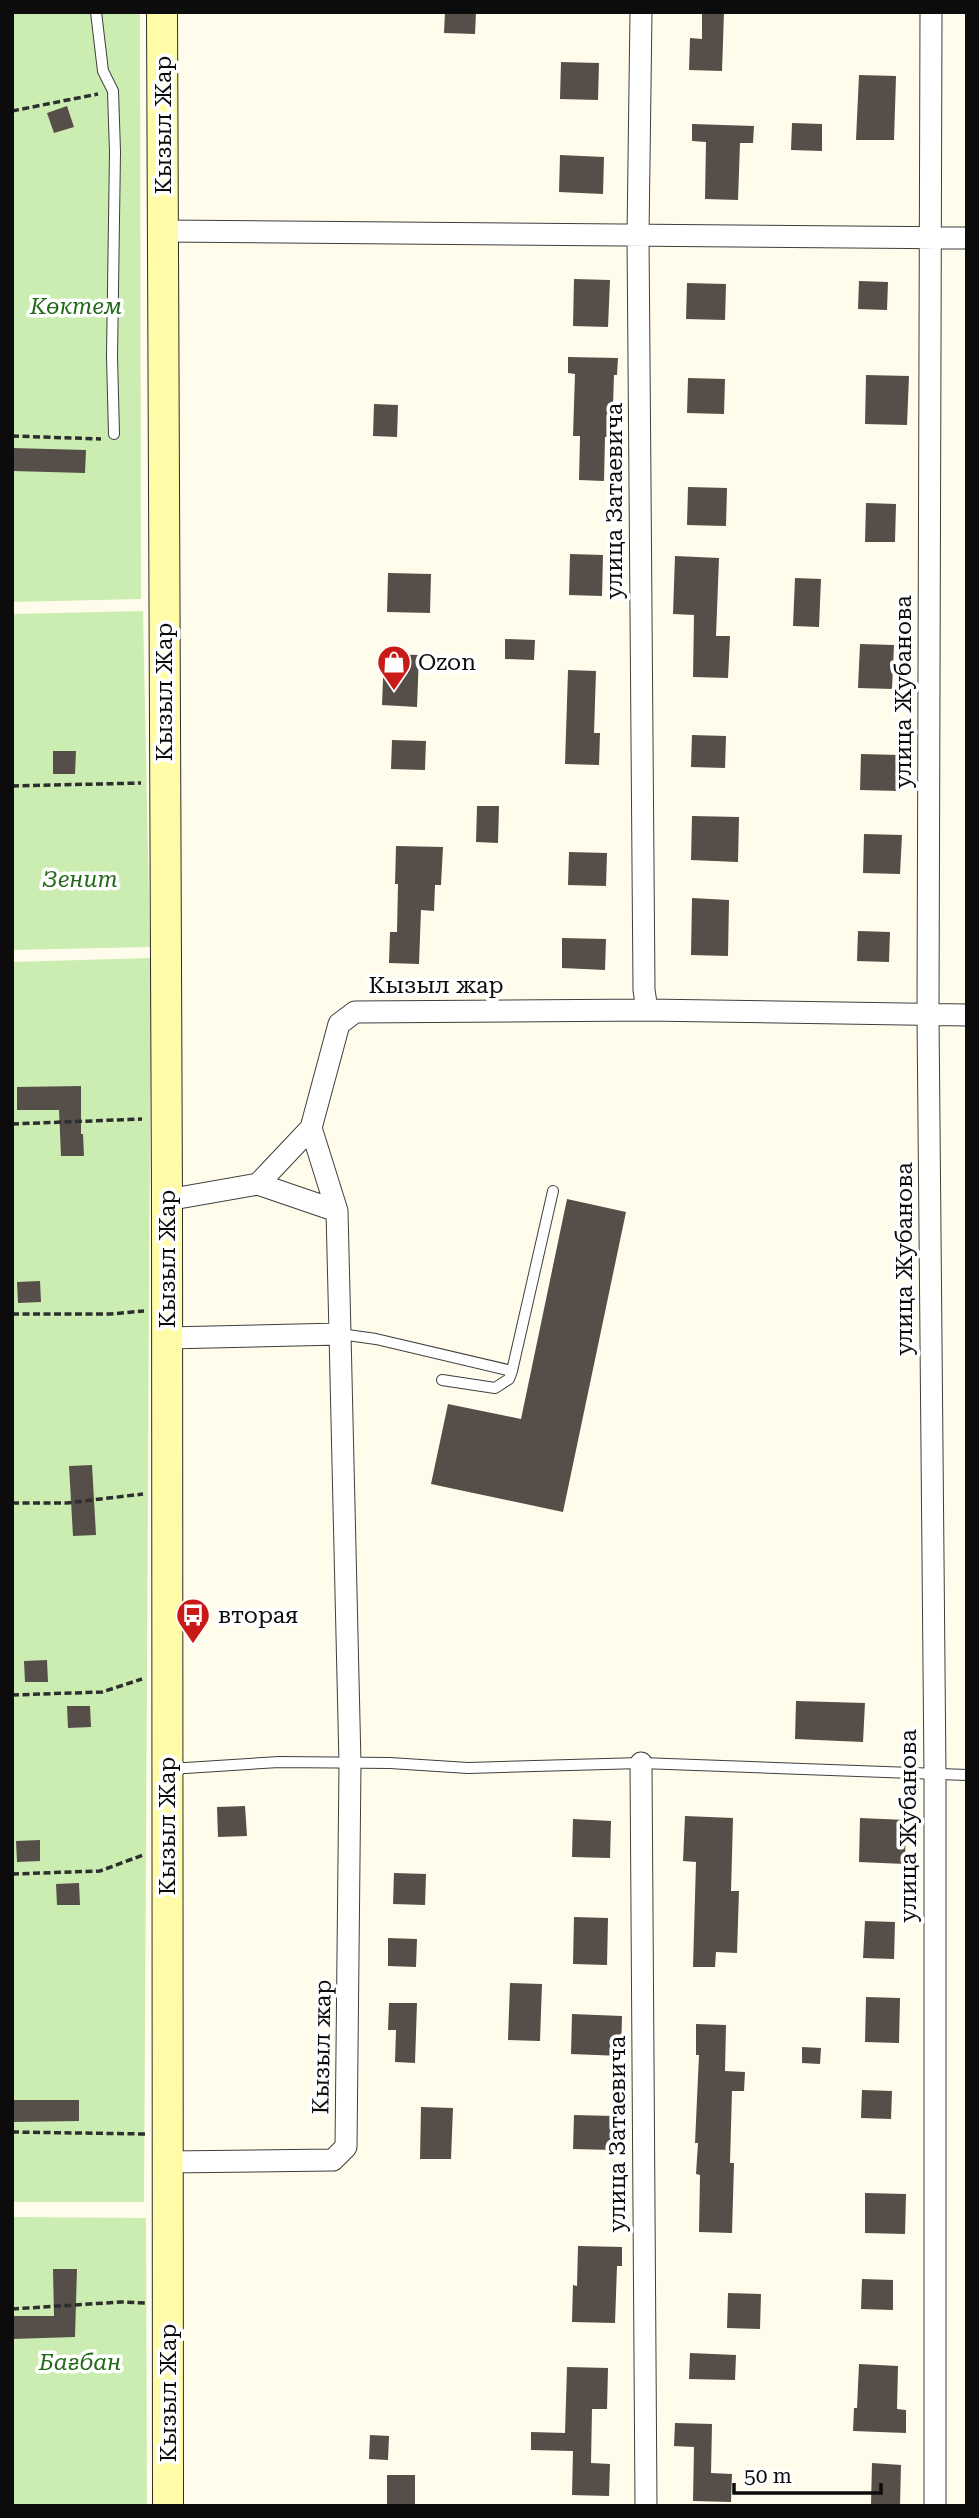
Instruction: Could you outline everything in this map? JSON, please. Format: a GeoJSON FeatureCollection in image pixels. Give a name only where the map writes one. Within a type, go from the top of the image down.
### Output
{"type":"FeatureCollection","features":[{"type":"Feature","properties":{"kind":"main road","name":"Кызыл Жар"},"geometry":{"type":"LineString","coordinates":[[162,12],[167,1200],[168,2506]]}},
{"type":"Feature","properties":{"kind":"street","name":"улица Затаевича"},"geometry":{"type":"LineString","coordinates":[[641,12],[638,235],[645,1000]]}},
{"type":"Feature","properties":{"kind":"street","name":"улица Жубанова"},"geometry":{"type":"LineString","coordinates":[[931,12],[929,1015],[934,1775],[934,2506]]}},
{"type":"Feature","properties":{"kind":"street"},"geometry":{"type":"LineString","coordinates":[[163,231],[967,238]]}},
{"type":"Feature","properties":{"kind":"street","name":"Кызыл жар"},"geometry":{"type":"LineString","coordinates":[[167,1200],[258,1184],[311,1128],[339,1024],[355,1012],[645,1000],[967,1015]]}},
{"type":"Feature","properties":{"kind":"street","name":"Кызыл жар"},"geometry":{"type":"LineString","coordinates":[[168,2148],[333,2160],[346,2147],[350,1765],[337,1211],[311,1128]]}},
{"type":"Feature","properties":{"kind":"street"},"geometry":{"type":"LineString","coordinates":[[258,1184],[337,1211]]}},
{"type":"Feature","properties":{"kind":"street"},"geometry":{"type":"LineString","coordinates":[[167,1338],[340,1334]]}},
{"type":"Feature","properties":{"kind":"street","name":"улица Затаевича"},"geometry":{"type":"LineString","coordinates":[[641,1763],[646,2506]]}},
{"type":"Feature","properties":{"kind":"lane"},"geometry":{"type":"LineString","coordinates":[[96,12],[103,71],[113,91],[114,434]]}},
{"type":"Feature","properties":{"kind":"lane"},"geometry":{"type":"LineString","coordinates":[[442,1380],[495,1388],[503,1384],[512,1371],[553,1191]]}},
{"type":"Feature","properties":{"kind":"lane"},"geometry":{"type":"LineString","coordinates":[[340,1334],[376,1339],[512,1371]]}},
{"type":"Feature","properties":{"kind":"lane"},"geometry":{"type":"LineString","coordinates":[[167,1769],[279,1762],[350,1765],[390,1763],[468,1768],[641,1763],[967,1775]]}},
{"type":"Feature","properties":{"kind":"path"},"geometry":{"type":"LineString","coordinates":[[12,111],[113,91]]}},
{"type":"Feature","properties":{"kind":"path"},"geometry":{"type":"LineString","coordinates":[[12,434],[98,440],[114,434]]}},
{"type":"Feature","properties":{"kind":"path"},"geometry":{"type":"LineString","coordinates":[[12,786],[165,783]]}},
{"type":"Feature","properties":{"kind":"path"},"geometry":{"type":"LineString","coordinates":[[12,1124],[166,1119]]}},
{"type":"Feature","properties":{"kind":"path"},"geometry":{"type":"LineString","coordinates":[[12,1314],[110,1314],[139,1312],[166,1305]]}},
{"type":"Feature","properties":{"kind":"path"},"geometry":{"type":"LineString","coordinates":[[12,1503],[67,1503],[166,1492]]}},
{"type":"Feature","properties":{"kind":"path"},"geometry":{"type":"LineString","coordinates":[[12,1695],[102,1692],[129,1685],[167,1669]]}},
{"type":"Feature","properties":{"kind":"path"},"geometry":{"type":"LineString","coordinates":[[12,1874],[100,1871],[134,1860],[167,1843]]}},
{"type":"Feature","properties":{"kind":"path"},"geometry":{"type":"LineString","coordinates":[[12,2132],[168,2148]]}},
{"type":"Feature","properties":{"kind":"path"},"geometry":{"type":"LineString","coordinates":[[12,2309],[121,2302],[168,2304]]}},
{"type":"Feature","properties":{"kind":"green space","name":"Көктем"},"geometry":{"type":"Polygon","coordinates":[[[12,12],[140,12],[141,599],[12,602],[12,12]]]}},
{"type":"Feature","properties":{"kind":"green space","name":"Зенит"},"geometry":{"type":"Polygon","coordinates":[[[143,611],[150,947],[12,950],[12,614],[143,611]]]}},
{"type":"Feature","properties":{"kind":"green space"},"geometry":{"type":"Polygon","coordinates":[[[151,958],[144,2202],[12,2202],[12,962],[151,958]]]}},
{"type":"Feature","properties":{"kind":"green space","name":"Бағбан"},"geometry":{"type":"Polygon","coordinates":[[[12,2217],[146,2218],[147,2506],[12,2506],[12,2217]]]}},
{"type":"Feature","properties":{"kind":"building"},"geometry":{"type":"Polygon","coordinates":[[[445,12],[476,12],[475,34],[444,33],[445,12]]]}},
{"type":"Feature","properties":{"kind":"building"},"geometry":{"type":"Polygon","coordinates":[[[702,12],[724,12],[722,71],[689,70],[690,38],[702,39],[702,12]]]}},
{"type":"Feature","properties":{"kind":"building"},"geometry":{"type":"Polygon","coordinates":[[[561,62],[599,63],[598,100],[560,99],[561,62]]]}},
{"type":"Feature","properties":{"kind":"building"},"geometry":{"type":"Polygon","coordinates":[[[859,75],[896,76],[894,140],[856,140],[859,75]]]}},
{"type":"Feature","properties":{"kind":"building"},"geometry":{"type":"Polygon","coordinates":[[[67,106],[74,127],[54,133],[47,113],[67,106]]]}},
{"type":"Feature","properties":{"kind":"building"},"geometry":{"type":"Polygon","coordinates":[[[792,123],[822,124],[822,151],[791,150],[792,123]]]}},
{"type":"Feature","properties":{"kind":"building"},"geometry":{"type":"Polygon","coordinates":[[[692,124],[754,126],[753,143],[740,143],[738,200],[705,199],[706,142],[692,141],[692,124]]]}},
{"type":"Feature","properties":{"kind":"building"},"geometry":{"type":"Polygon","coordinates":[[[560,155],[604,157],[603,194],[559,192],[560,155]]]}},
{"type":"Feature","properties":{"kind":"building"},"geometry":{"type":"Polygon","coordinates":[[[574,279],[610,280],[608,327],[573,326],[574,279]]]}},
{"type":"Feature","properties":{"kind":"building"},"geometry":{"type":"Polygon","coordinates":[[[859,281],[888,282],[887,310],[858,309],[859,281]]]}},
{"type":"Feature","properties":{"kind":"building"},"geometry":{"type":"Polygon","coordinates":[[[687,283],[726,284],[725,320],[686,319],[687,283]]]}},
{"type":"Feature","properties":{"kind":"building"},"geometry":{"type":"Polygon","coordinates":[[[568,357],[618,358],[617,375],[614,375],[612,437],[605,437],[604,481],[579,480],[580,436],[573,436],[575,374],[568,373],[568,357]]]}},
{"type":"Feature","properties":{"kind":"building"},"geometry":{"type":"Polygon","coordinates":[[[866,375],[909,376],[907,425],[865,424],[866,375]]]}},
{"type":"Feature","properties":{"kind":"building"},"geometry":{"type":"Polygon","coordinates":[[[688,378],[725,379],[724,414],[687,413],[688,378]]]}},
{"type":"Feature","properties":{"kind":"building"},"geometry":{"type":"Polygon","coordinates":[[[374,404],[398,405],[397,437],[373,436],[374,404]]]}},
{"type":"Feature","properties":{"kind":"building"},"geometry":{"type":"Polygon","coordinates":[[[12,448],[86,450],[85,473],[12,471],[12,448]]]}},
{"type":"Feature","properties":{"kind":"building"},"geometry":{"type":"Polygon","coordinates":[[[688,487],[727,488],[726,526],[687,525],[688,487]]]}},
{"type":"Feature","properties":{"kind":"building"},"geometry":{"type":"Polygon","coordinates":[[[866,503],[896,504],[895,542],[865,542],[866,503]]]}},
{"type":"Feature","properties":{"kind":"building"},"geometry":{"type":"Polygon","coordinates":[[[570,554],[603,555],[602,596],[569,595],[570,554]]]}},
{"type":"Feature","properties":{"kind":"building"},"geometry":{"type":"Polygon","coordinates":[[[675,556],[719,558],[716,636],[730,636],[728,678],[693,677],[694,615],[673,614],[675,556]]]}},
{"type":"Feature","properties":{"kind":"building"},"geometry":{"type":"Polygon","coordinates":[[[388,573],[431,574],[430,613],[387,612],[388,573]]]}},
{"type":"Feature","properties":{"kind":"building"},"geometry":{"type":"Polygon","coordinates":[[[795,578],[821,579],[819,627],[793,626],[795,578]]]}},
{"type":"Feature","properties":{"kind":"building"},"geometry":{"type":"Polygon","coordinates":[[[505,639],[535,640],[534,660],[505,659],[505,639]]]}},
{"type":"Feature","properties":{"kind":"building"},"geometry":{"type":"Polygon","coordinates":[[[860,644],[894,645],[892,689],[858,688],[860,644]]]}},
{"type":"Feature","properties":{"kind":"building"},"geometry":{"type":"Polygon","coordinates":[[[384,654],[419,655],[417,707],[382,705],[384,654]]]}},
{"type":"Feature","properties":{"kind":"building"},"geometry":{"type":"Polygon","coordinates":[[[568,670],[596,671],[594,733],[600,733],[599,765],[565,764],[568,670]]]}},
{"type":"Feature","properties":{"kind":"building"},"geometry":{"type":"Polygon","coordinates":[[[692,735],[726,736],[725,768],[691,767],[692,735]]]}},
{"type":"Feature","properties":{"kind":"building"},"geometry":{"type":"Polygon","coordinates":[[[392,740],[426,741],[425,770],[391,769],[392,740]]]}},
{"type":"Feature","properties":{"kind":"building"},"geometry":{"type":"Polygon","coordinates":[[[53,751],[76,751],[75,774],[53,774],[53,751]]]}},
{"type":"Feature","properties":{"kind":"building"},"geometry":{"type":"Polygon","coordinates":[[[861,754],[900,755],[899,791],[860,790],[861,754]]]}},
{"type":"Feature","properties":{"kind":"building"},"geometry":{"type":"Polygon","coordinates":[[[477,806],[499,806],[498,843],[476,842],[477,806]]]}},
{"type":"Feature","properties":{"kind":"building"},"geometry":{"type":"Polygon","coordinates":[[[692,816],[739,817],[738,862],[691,860],[692,816]]]}},
{"type":"Feature","properties":{"kind":"building"},"geometry":{"type":"Polygon","coordinates":[[[864,834],[902,835],[900,874],[863,873],[864,834]]]}},
{"type":"Feature","properties":{"kind":"building"},"geometry":{"type":"Polygon","coordinates":[[[396,846],[443,847],[441,885],[435,885],[434,911],[421,910],[419,964],[389,963],[390,932],[397,932],[396,846]]]}},
{"type":"Feature","properties":{"kind":"building"},"geometry":{"type":"Polygon","coordinates":[[[569,852],[607,853],[606,886],[568,885],[569,852]]]}},
{"type":"Feature","properties":{"kind":"building"},"geometry":{"type":"Polygon","coordinates":[[[692,898],[729,900],[728,956],[691,955],[692,898]]]}},
{"type":"Feature","properties":{"kind":"building"},"geometry":{"type":"Polygon","coordinates":[[[858,931],[890,932],[889,962],[857,961],[858,931]]]}},
{"type":"Feature","properties":{"kind":"building"},"geometry":{"type":"Polygon","coordinates":[[[562,938],[606,939],[605,970],[562,968],[562,938]]]}},
{"type":"Feature","properties":{"kind":"building"},"geometry":{"type":"Polygon","coordinates":[[[81,1086],[84,1156],[61,1156],[59,1110],[17,1110],[17,1087],[81,1086]]]}},
{"type":"Feature","properties":{"kind":"building"},"geometry":{"type":"Polygon","coordinates":[[[567,1199],[626,1212],[563,1512],[431,1484],[448,1404],[521,1419],[567,1199]]]}},
{"type":"Feature","properties":{"kind":"building"},"geometry":{"type":"Polygon","coordinates":[[[40,1281],[41,1302],[18,1303],[17,1282],[40,1281]]]}},
{"type":"Feature","properties":{"kind":"building"},"geometry":{"type":"Polygon","coordinates":[[[92,1465],[96,1535],[73,1536],[69,1466],[92,1465]]]}},
{"type":"Feature","properties":{"kind":"building"},"geometry":{"type":"Polygon","coordinates":[[[47,1660],[48,1682],[25,1682],[24,1661],[47,1660]]]}},
{"type":"Feature","properties":{"kind":"building"},"geometry":{"type":"Polygon","coordinates":[[[796,1701],[865,1703],[863,1742],[795,1739],[796,1701]]]}},
{"type":"Feature","properties":{"kind":"building"},"geometry":{"type":"Polygon","coordinates":[[[67,1706],[90,1706],[91,1727],[68,1728],[67,1706]]]}},
{"type":"Feature","properties":{"kind":"building"},"geometry":{"type":"Polygon","coordinates":[[[245,1806],[247,1836],[218,1837],[217,1807],[245,1806]]]}},
{"type":"Feature","properties":{"kind":"building"},"geometry":{"type":"Polygon","coordinates":[[[685,1816],[733,1818],[731,1891],[739,1891],[737,1953],[716,1952],[715,1967],[693,1967],[696,1862],[683,1861],[685,1816]]]}},
{"type":"Feature","properties":{"kind":"building"},"geometry":{"type":"Polygon","coordinates":[[[860,1818],[906,1820],[905,1864],[859,1862],[860,1818]]]}},
{"type":"Feature","properties":{"kind":"building"},"geometry":{"type":"Polygon","coordinates":[[[573,1819],[611,1821],[610,1858],[572,1857],[573,1819]]]}},
{"type":"Feature","properties":{"kind":"building"},"geometry":{"type":"Polygon","coordinates":[[[40,1840],[40,1861],[17,1862],[16,1841],[40,1840]]]}},
{"type":"Feature","properties":{"kind":"building"},"geometry":{"type":"Polygon","coordinates":[[[394,1873],[426,1874],[425,1905],[393,1904],[394,1873]]]}},
{"type":"Feature","properties":{"kind":"building"},"geometry":{"type":"Polygon","coordinates":[[[79,1883],[80,1905],[57,1905],[56,1884],[79,1883]]]}},
{"type":"Feature","properties":{"kind":"building"},"geometry":{"type":"Polygon","coordinates":[[[574,1917],[608,1918],[607,1965],[573,1964],[574,1917]]]}},
{"type":"Feature","properties":{"kind":"building"},"geometry":{"type":"Polygon","coordinates":[[[865,1921],[895,1922],[894,1959],[863,1958],[865,1921]]]}},
{"type":"Feature","properties":{"kind":"building"},"geometry":{"type":"Polygon","coordinates":[[[388,1938],[417,1939],[416,1967],[388,1966],[388,1938]]]}},
{"type":"Feature","properties":{"kind":"building"},"geometry":{"type":"Polygon","coordinates":[[[510,1983],[542,1984],[540,2041],[508,2040],[510,1983]]]}},
{"type":"Feature","properties":{"kind":"building"},"geometry":{"type":"Polygon","coordinates":[[[866,1997],[900,1998],[899,2043],[865,2042],[866,1997]]]}},
{"type":"Feature","properties":{"kind":"building"},"geometry":{"type":"Polygon","coordinates":[[[389,2003],[417,2003],[415,2063],[395,2062],[396,2030],[388,2030],[389,2003]]]}},
{"type":"Feature","properties":{"kind":"building"},"geometry":{"type":"Polygon","coordinates":[[[572,2014],[622,2016],[621,2056],[571,2054],[572,2014]]]}},
{"type":"Feature","properties":{"kind":"building"},"geometry":{"type":"Polygon","coordinates":[[[696,2024],[726,2025],[725,2071],[745,2072],[744,2091],[732,2091],[732,2233],[699,2232],[700,2175],[696,2174],[698,2143],[695,2143],[699,2055],[696,2055],[696,2024]]]}},
{"type":"Feature","properties":{"kind":"building"},"geometry":{"type":"Polygon","coordinates":[[[802,2047],[821,2048],[820,2064],[802,2063],[802,2047]]]}},
{"type":"Feature","properties":{"kind":"building"},"geometry":{"type":"Polygon","coordinates":[[[862,2090],[892,2091],[891,2119],[861,2118],[862,2090]]]}},
{"type":"Feature","properties":{"kind":"building"},"geometry":{"type":"Polygon","coordinates":[[[12,2100],[79,2100],[79,2121],[12,2122],[12,2100]]]}},
{"type":"Feature","properties":{"kind":"building"},"geometry":{"type":"Polygon","coordinates":[[[421,2107],[453,2108],[451,2159],[420,2159],[421,2107]]]}},
{"type":"Feature","properties":{"kind":"building"},"geometry":{"type":"Polygon","coordinates":[[[574,2115],[614,2116],[613,2150],[573,2149],[574,2115]]]}},
{"type":"Feature","properties":{"kind":"building"},"geometry":{"type":"Polygon","coordinates":[[[865,2193],[906,2194],[905,2234],[865,2233],[865,2193]]]}},
{"type":"Feature","properties":{"kind":"building"},"geometry":{"type":"Polygon","coordinates":[[[578,2246],[622,2247],[622,2266],[617,2266],[615,2323],[572,2322],[573,2285],[577,2286],[578,2246]]]}},
{"type":"Feature","properties":{"kind":"building"},"geometry":{"type":"Polygon","coordinates":[[[53,2269],[77,2269],[75,2337],[12,2339],[12,2316],[54,2316],[53,2269]]]}},
{"type":"Feature","properties":{"kind":"building"},"geometry":{"type":"Polygon","coordinates":[[[862,2279],[893,2280],[893,2310],[861,2309],[862,2279]]]}},
{"type":"Feature","properties":{"kind":"building"},"geometry":{"type":"Polygon","coordinates":[[[728,2293],[761,2294],[760,2329],[727,2328],[728,2293]]]}},
{"type":"Feature","properties":{"kind":"building"},"geometry":{"type":"Polygon","coordinates":[[[690,2353],[736,2355],[735,2380],[689,2379],[690,2353]]]}},
{"type":"Feature","properties":{"kind":"building"},"geometry":{"type":"Polygon","coordinates":[[[859,2364],[898,2366],[897,2409],[906,2410],[906,2433],[853,2431],[859,2364]]]}},
{"type":"Feature","properties":{"kind":"building"},"geometry":{"type":"Polygon","coordinates":[[[567,2367],[608,2368],[607,2409],[592,2409],[591,2463],[610,2464],[609,2496],[572,2495],[573,2451],[531,2450],[531,2432],[565,2433],[567,2367]]]}},
{"type":"Feature","properties":{"kind":"building"},"geometry":{"type":"Polygon","coordinates":[[[675,2423],[712,2424],[711,2473],[732,2474],[731,2502],[693,2501],[694,2447],[674,2446],[675,2423]]]}},
{"type":"Feature","properties":{"kind":"building"},"geometry":{"type":"Polygon","coordinates":[[[370,2435],[389,2436],[388,2460],[369,2459],[370,2435]]]}},
{"type":"Feature","properties":{"kind":"building"},"geometry":{"type":"Polygon","coordinates":[[[872,2463],[901,2465],[900,2506],[871,2505],[872,2463]]]}},
{"type":"Feature","properties":{"kind":"building"},"geometry":{"type":"Polygon","coordinates":[[[387,2475],[415,2475],[415,2504],[387,2504],[387,2475]]]}},
{"type":"Feature","properties":{"kind":"place","name":"Ozon"},"geometry":{"type":"Point","coordinates":[394,692]}},
{"type":"Feature","properties":{"kind":"place","name":"вторая"},"geometry":{"type":"Point","coordinates":[193,1645]}}]}
